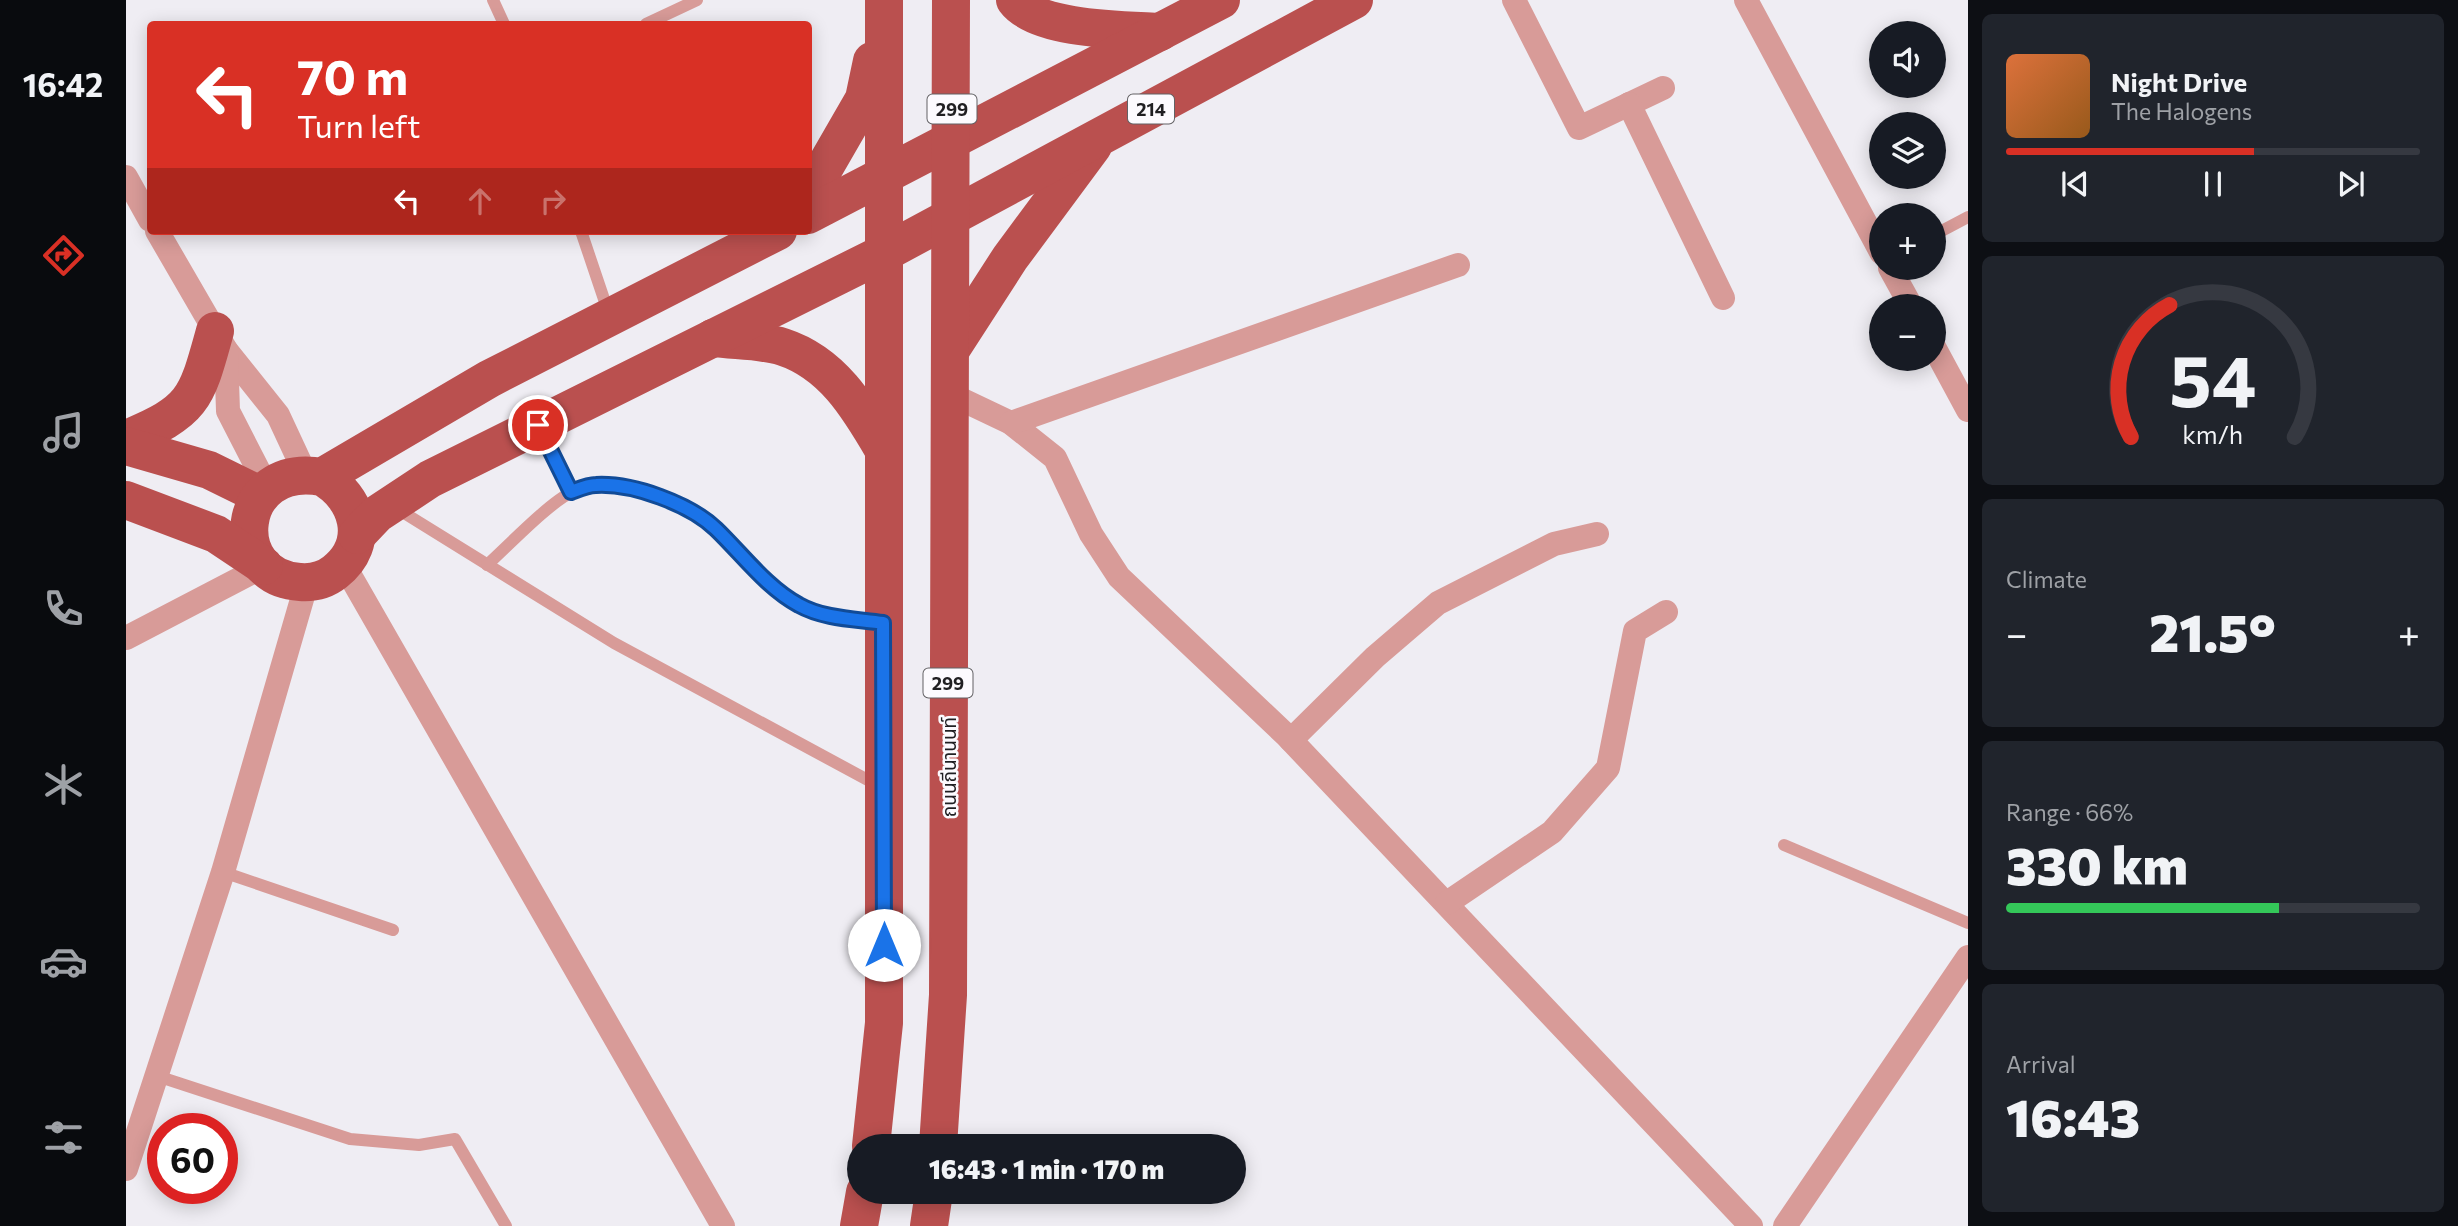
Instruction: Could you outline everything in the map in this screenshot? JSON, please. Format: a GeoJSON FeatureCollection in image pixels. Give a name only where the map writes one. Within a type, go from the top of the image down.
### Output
{"type":"FeatureCollection","features":[{"type":"Feature","properties":{"kind":"main road","name":"299"},"geometry":{"type":"LineString","coordinates":[[949,219],[952,143],[951,0]]}},
{"type":"Feature","properties":{"kind":"main road"},"geometry":{"type":"LineString","coordinates":[[1015,0],[1023,12],[1069,24],[1160,32]]}},
{"type":"Feature","properties":{"kind":"main road"},"geometry":{"type":"LineString","coordinates":[[812,213],[952,143],[1221,0]]}},
{"type":"Feature","properties":{"kind":"main road","name":"214"},"geometry":{"type":"LineString","coordinates":[[524,432],[884,253],[1354,0]]}},
{"type":"Feature","properties":{"kind":"main road"},"geometry":{"type":"LineString","coordinates":[[872,1134],[884,1023],[884,3]]}},
{"type":"Feature","properties":{"kind":"main road"},"geometry":{"type":"LineString","coordinates":[[812,184],[819,177],[864,99],[884,3]]}},
{"type":"Feature","properties":{"kind":"main road"},"geometry":{"type":"LineString","coordinates":[[950,351],[1010,258],[1101,136]]}},
{"type":"Feature","properties":{"kind":"main road","name":"ถนนถีนานนท์"},"geometry":{"type":"LineString","coordinates":[[939,1134],[948,995],[949,219]]}},
{"type":"Feature","properties":{"kind":"main road"},"geometry":{"type":"LineString","coordinates":[[313,475],[489,379],[768,235]]}},
{"type":"Feature","properties":{"kind":"main road"},"geometry":{"type":"LineString","coordinates":[[713,338],[781,346],[813,360],[855,400],[884,451]]}},
{"type":"Feature","properties":{"kind":"main road"},"geometry":{"type":"LineString","coordinates":[[126,439],[166,423],[188,405],[220,340]]}},
{"type":"Feature","properties":{"kind":"main road"},"geometry":{"type":"LineString","coordinates":[[126,500],[216,534],[291,582],[307,583],[327,577],[389,504],[430,479],[524,432]]}},
{"type":"Feature","properties":{"kind":"main road"},"geometry":{"type":"LineString","coordinates":[[126,446],[209,470],[264,491]]}},
{"type":"Feature","properties":{"kind":"main road"},"geometry":{"type":"LineString","coordinates":[[264,566],[255,553],[249,531],[252,508],[264,491],[291,475],[313,475],[338,486],[357,517],[350,550]]}},
{"type":"Feature","properties":{"kind":"main road"},"geometry":{"type":"LineString","coordinates":[[859,1226],[863,1204]]}},
{"type":"Feature","properties":{"kind":"main road"},"geometry":{"type":"LineString","coordinates":[[929,1226],[932,1204]]}},
{"type":"Feature","properties":{"kind":"street"},"geometry":{"type":"LineString","coordinates":[[1514,0],[1579,128],[1663,88]]}},
{"type":"Feature","properties":{"kind":"street"},"geometry":{"type":"LineString","coordinates":[[1745,0],[1869,230]]}},
{"type":"Feature","properties":{"kind":"street"},"geometry":{"type":"LineString","coordinates":[[1629,104],[1723,298]]}},
{"type":"Feature","properties":{"kind":"street"},"geometry":{"type":"LineString","coordinates":[[126,177],[147,215]]}},
{"type":"Feature","properties":{"kind":"street"},"geometry":{"type":"LineString","coordinates":[[159,235],[220,340],[278,415],[313,475]]}},
{"type":"Feature","properties":{"kind":"street"},"geometry":{"type":"LineString","coordinates":[[1011,422],[1458,265]]}},
{"type":"Feature","properties":{"kind":"street"},"geometry":{"type":"LineString","coordinates":[[220,340],[228,411],[264,491]]}},
{"type":"Feature","properties":{"kind":"street"},"geometry":{"type":"LineString","coordinates":[[1946,369],[1968,410]]}},
{"type":"Feature","properties":{"kind":"street"},"geometry":{"type":"LineString","coordinates":[[950,394],[1011,422],[1055,458],[1091,534],[1119,577],[1291,740],[1751,1226]]}},
{"type":"Feature","properties":{"kind":"street"},"geometry":{"type":"LineString","coordinates":[[1291,740],[1375,657],[1438,603],[1554,544],[1597,534]]}},
{"type":"Feature","properties":{"kind":"street"},"geometry":{"type":"LineString","coordinates":[[350,550],[723,1226]]}},
{"type":"Feature","properties":{"kind":"street"},"geometry":{"type":"LineString","coordinates":[[126,638],[264,566]]}},
{"type":"Feature","properties":{"kind":"street"},"geometry":{"type":"LineString","coordinates":[[126,1169],[223,872],[307,583]]}},
{"type":"Feature","properties":{"kind":"street"},"geometry":{"type":"LineString","coordinates":[[1447,902],[1552,832],[1608,768],[1635,631],[1665,612]]}},
{"type":"Feature","properties":{"kind":"street"},"geometry":{"type":"LineString","coordinates":[[1785,1226],[1968,957]]}},
{"type":"Feature","properties":{"kind":"lane"},"geometry":{"type":"LineString","coordinates":[[493,0],[503,21]]}},
{"type":"Feature","properties":{"kind":"lane"},"geometry":{"type":"LineString","coordinates":[[652,21],[697,0]]}},
{"type":"Feature","properties":{"kind":"lane"},"geometry":{"type":"LineString","coordinates":[[1946,229],[1968,218]]}},
{"type":"Feature","properties":{"kind":"lane"},"geometry":{"type":"LineString","coordinates":[[582,235],[610,317]]}},
{"type":"Feature","properties":{"kind":"lane"},"geometry":{"type":"LineString","coordinates":[[524,432],[571,492]]}},
{"type":"Feature","properties":{"kind":"lane"},"geometry":{"type":"LineString","coordinates":[[487,565],[571,492],[594,485],[617,486],[644,491],[675,504],[713,526],[777,589],[800,606],[824,614],[883,623]]}},
{"type":"Feature","properties":{"kind":"lane"},"geometry":{"type":"LineString","coordinates":[[389,504],[614,643],[884,789]]}},
{"type":"Feature","properties":{"kind":"lane"},"geometry":{"type":"LineString","coordinates":[[1784,845],[1968,923]]}},
{"type":"Feature","properties":{"kind":"lane"},"geometry":{"type":"LineString","coordinates":[[223,872],[393,930]]}},
{"type":"Feature","properties":{"kind":"lane"},"geometry":{"type":"LineString","coordinates":[[157,1076],[349,1139],[419,1146],[454,1139],[506,1226]]}},
{"type":"Feature","properties":{"kind":"route"},"geometry":{"type":"LineString","coordinates":[[538,425],[571,492],[594,485],[617,486],[644,491],[675,504],[713,526],[777,589],[800,606],[824,614],[883,623],[884,945]]}}]}
